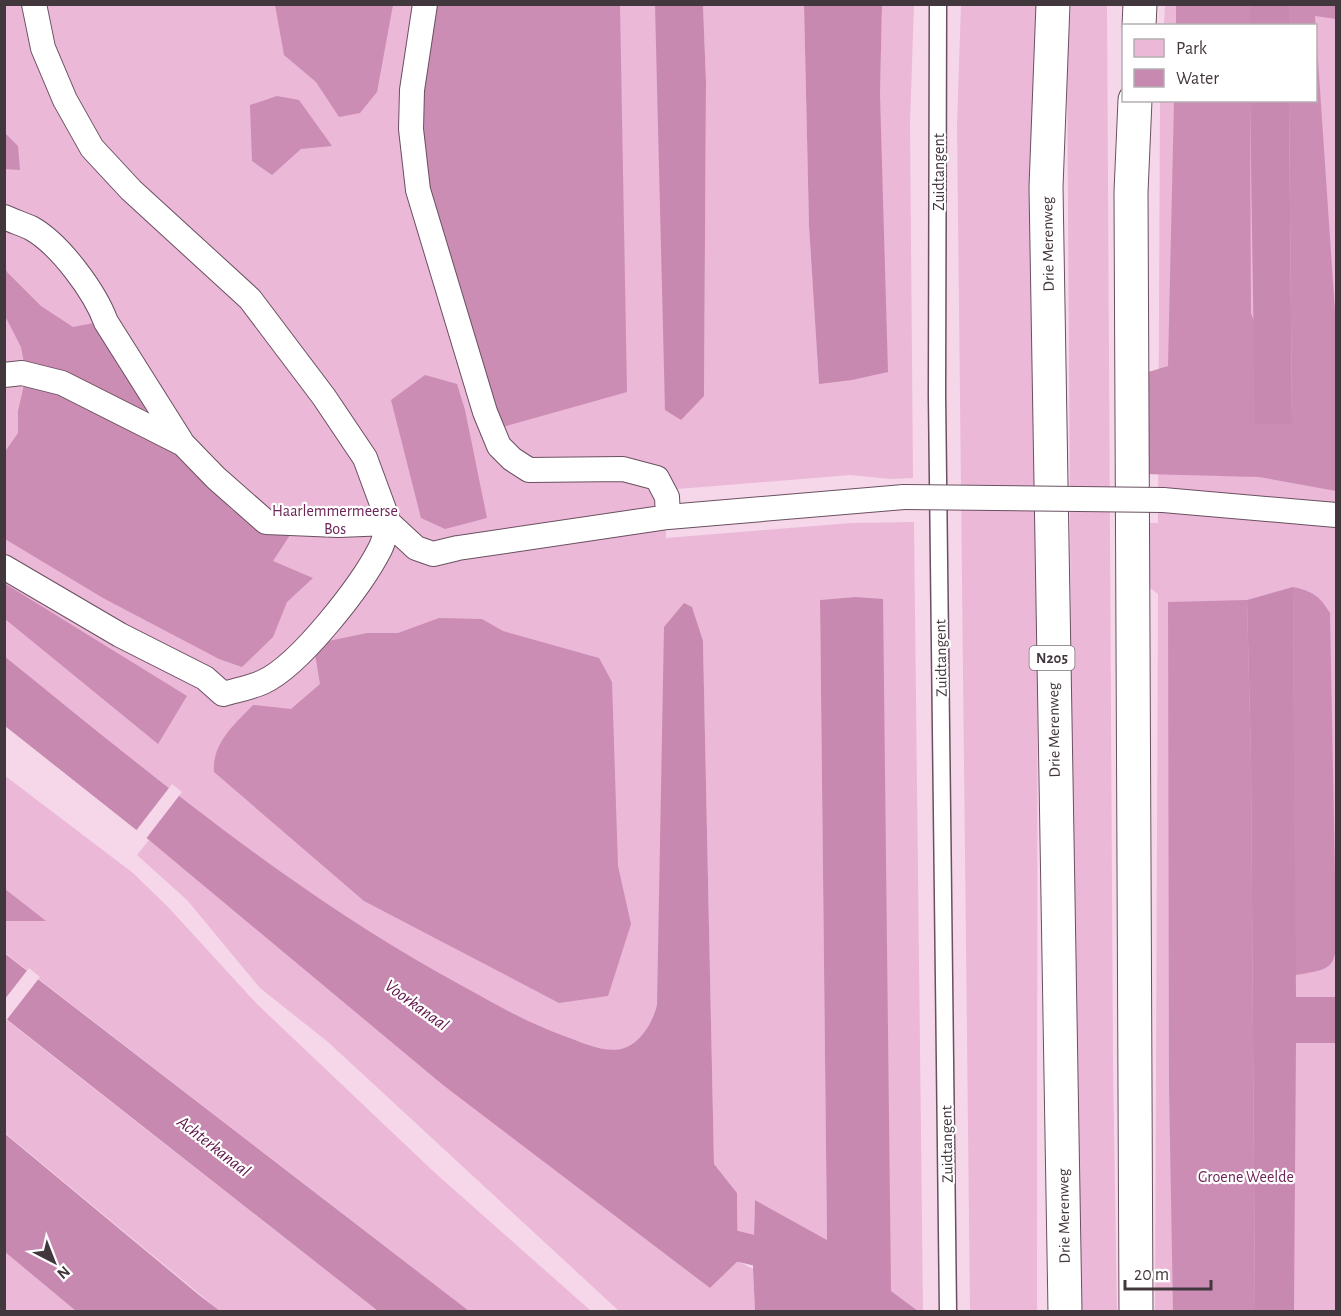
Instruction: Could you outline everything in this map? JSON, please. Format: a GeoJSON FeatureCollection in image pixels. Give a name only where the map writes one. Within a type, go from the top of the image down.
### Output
{"type":"FeatureCollection","features":[{"type":"Feature","properties":{"kind":"highway","name":"Drie Merenweg"},"geometry":{"type":"LineString","coordinates":[[1053,4],[1046,187],[1065,1311]]}},
{"type":"Feature","properties":{"kind":"highway"},"geometry":{"type":"LineString","coordinates":[[1139,24],[1140,4]]}},
{"type":"Feature","properties":{"kind":"highway"},"geometry":{"type":"LineString","coordinates":[[1135,102],[1131,192],[1136,1311]]}},
{"type":"Feature","properties":{"kind":"street"},"geometry":{"type":"LineString","coordinates":[[34,4],[43,48],[65,100],[92,148],[130,190],[250,298],[324,396],[365,459],[389,523],[416,548],[433,554],[458,548],[668,517],[904,497],[1163,500],[1336,515]]}},
{"type":"Feature","properties":{"kind":"street"},"geometry":{"type":"LineString","coordinates":[[425,4],[412,90],[411,120],[418,190],[485,412],[500,446],[529,470],[623,469],[657,478],[667,497],[668,517]]}},
{"type":"Feature","properties":{"kind":"street"},"geometry":{"type":"LineString","coordinates":[[4,217],[32,229],[65,257],[101,309],[106,322],[183,444],[216,478],[267,522],[338,525],[389,523]]}},
{"type":"Feature","properties":{"kind":"street"},"geometry":{"type":"LineString","coordinates":[[4,375],[22,373],[62,383],[183,444]]}},
{"type":"Feature","properties":{"kind":"street"},"geometry":{"type":"LineString","coordinates":[[4,567],[120,635],[205,678],[223,694],[263,682],[291,663],[320,631],[362,577],[381,549],[389,523]]}},
{"type":"Feature","properties":{"kind":"lane","name":"Zuidtangent"},"geometry":{"type":"LineString","coordinates":[[938,4],[937,395],[948,1310]]}},
{"type":"Feature","properties":{"kind":"green space","name":"Haarlemmermeerse Bos"},"geometry":{"type":"Polygon","coordinates":[[[4,5],[655,5],[704,396],[706,82],[703,5],[804,5],[809,226],[819,383],[880,95],[882,5],[914,5],[910,123],[913,478],[891,479],[851,475],[665,490],[666,538],[851,523],[914,522],[923,1311],[918,1311],[891,1291],[855,597],[820,600],[827,1240],[755,1200],[754,1240],[738,1234],[737,1193],[714,1164],[703,641],[672,1092],[408,992],[5,680],[4,5]]]}},
{"type":"Feature","properties":{"kind":"green space"},"geometry":{"type":"Polygon","coordinates":[[[275,5],[393,5],[377,92],[360,113],[339,117],[316,82],[284,55],[275,5]]]}},
{"type":"Feature","properties":{"kind":"green space"},"geometry":{"type":"Polygon","coordinates":[[[431,5],[620,5],[627,392],[499,428],[425,188],[418,90],[431,5]]]}},
{"type":"Feature","properties":{"kind":"green space"},"geometry":{"type":"Polygon","coordinates":[[[961,5],[1038,5],[1037,1311],[970,1311],[957,124],[961,5]]]}},
{"type":"Feature","properties":{"kind":"green space"},"geometry":{"type":"Polygon","coordinates":[[[1071,5],[1107,5],[1113,1063],[1117,1312],[1082,1311],[1071,665],[1067,56],[1071,5]]]}},
{"type":"Feature","properties":{"kind":"green space","name":"Groene Weelde"},"geometry":{"type":"Polygon","coordinates":[[[1165,5],[1336,5],[1336,1311],[1155,1311],[1158,594],[1139,580],[1140,523],[1158,523],[1160,102],[1317,102],[1317,24],[1164,24],[1165,5]]]}},
{"type":"Feature","properties":{"kind":"green space"},"geometry":{"type":"Polygon","coordinates":[[[1176,5],[1250,5],[1250,24],[1176,24],[1176,5]]]}},
{"type":"Feature","properties":{"kind":"green space"},"geometry":{"type":"Polygon","coordinates":[[[1289,5],[1336,5],[1336,19],[1315,16],[1316,24],[1289,24],[1289,5]]]}},
{"type":"Feature","properties":{"kind":"green space"},"geometry":{"type":"Polygon","coordinates":[[[1317,46],[1336,326],[1336,491],[1259,477],[1143,474],[1145,373],[1168,366],[1174,102],[1250,102],[1251,313],[1292,424],[1289,102],[1317,102],[1317,46]]]}},
{"type":"Feature","properties":{"kind":"green space"},"geometry":{"type":"Polygon","coordinates":[[[277,96],[299,100],[332,146],[301,149],[272,175],[252,161],[250,105],[277,96]]]}},
{"type":"Feature","properties":{"kind":"green space"},"geometry":{"type":"Polygon","coordinates":[[[5,133],[18,146],[20,170],[5,169],[5,133]]]}},
{"type":"Feature","properties":{"kind":"green space"},"geometry":{"type":"Polygon","coordinates":[[[4,265],[7,272],[41,306],[73,327],[99,322],[146,401],[146,410],[134,409],[65,371],[24,363],[21,347],[5,316],[4,265]]]}},
{"type":"Feature","properties":{"kind":"green space"},"geometry":{"type":"Polygon","coordinates":[[[425,375],[457,384],[465,410],[487,518],[445,529],[421,518],[391,400],[425,375]]]}},
{"type":"Feature","properties":{"kind":"green space"},"geometry":{"type":"Polygon","coordinates":[[[24,385],[58,393],[173,448],[232,510],[266,530],[290,535],[273,561],[313,578],[287,602],[273,637],[242,667],[219,659],[103,598],[5,539],[4,453],[18,433],[18,411],[24,385]]]}},
{"type":"Feature","properties":{"kind":"green space"},"geometry":{"type":"Polygon","coordinates":[[[4,583],[187,696],[158,744],[5,619],[4,583]]]}},
{"type":"Feature","properties":{"kind":"green space"},"geometry":{"type":"Polygon","coordinates":[[[1293,587],[1315,595],[1330,613],[1336,927],[1335,951],[1331,964],[1319,971],[1295,975],[1293,587]]]}},
{"type":"Feature","properties":{"kind":"green space"},"geometry":{"type":"Polygon","coordinates":[[[1247,600],[1251,760],[1255,1311],[1173,1311],[1169,1085],[1168,602],[1247,600]]]}},
{"type":"Feature","properties":{"kind":"green space"},"geometry":{"type":"Polygon","coordinates":[[[439,618],[482,619],[503,631],[599,658],[612,682],[618,866],[631,924],[608,996],[559,1003],[364,901],[214,772],[214,762],[220,743],[253,705],[291,709],[320,684],[314,648],[319,643],[367,633],[398,633],[439,618]]]}},
{"type":"Feature","properties":{"kind":"green space"},"geometry":{"type":"Polygon","coordinates":[[[4,775],[133,873],[168,907],[257,1004],[434,1172],[591,1311],[469,1311],[5,953],[4,775]]]}},
{"type":"Feature","properties":{"kind":"green space"},"geometry":{"type":"Polygon","coordinates":[[[149,840],[710,1288],[738,1261],[753,1269],[755,1311],[619,1311],[328,1042],[260,988],[187,900],[137,855],[149,840]]]}},
{"type":"Feature","properties":{"kind":"green space"},"geometry":{"type":"Polygon","coordinates":[[[5,889],[46,921],[5,921],[5,889]]]}},
{"type":"Feature","properties":{"kind":"green space"},"geometry":{"type":"Polygon","coordinates":[[[4,1018],[378,1311],[220,1311],[5,1133],[4,1018]]]}},
{"type":"Feature","properties":{"kind":"green space"},"geometry":{"type":"Polygon","coordinates":[[[5,1252],[76,1311],[5,1311],[5,1252]]]}},
{"type":"Feature","properties":{"kind":"water"},"geometry":{"type":"Polygon","coordinates":[[[655,5],[703,5],[706,82],[704,396],[681,420],[665,410],[655,5]]]}},
{"type":"Feature","properties":{"kind":"water"},"geometry":{"type":"Polygon","coordinates":[[[804,5],[882,5],[880,95],[888,372],[819,384],[809,226],[804,5]]]}},
{"type":"Feature","properties":{"kind":"water"},"geometry":{"type":"Polygon","coordinates":[[[1250,5],[1289,5],[1289,24],[1250,24],[1250,5]]]}},
{"type":"Feature","properties":{"kind":"water"},"geometry":{"type":"Polygon","coordinates":[[[1250,102],[1289,102],[1292,424],[1255,424],[1250,102]]]}},
{"type":"Feature","properties":{"kind":"water"},"geometry":{"type":"Polygon","coordinates":[[[1293,587],[1296,997],[1336,997],[1336,1043],[1296,1043],[1294,1311],[1255,1311],[1251,760],[1247,600],[1293,587]]]}},
{"type":"Feature","properties":{"kind":"water"},"geometry":{"type":"Polygon","coordinates":[[[855,597],[883,599],[891,1291],[918,1311],[755,1311],[753,1269],[755,1200],[827,1240],[820,600],[855,597]]]}},
{"type":"Feature","properties":{"kind":"water"},"geometry":{"type":"Polygon","coordinates":[[[684,603],[692,607],[703,641],[714,1164],[737,1193],[738,1261],[710,1288],[443,1085],[149,840],[5,726],[4,656],[216,824],[270,864],[381,939],[532,1023],[592,1046],[607,1050],[621,1049],[634,1043],[645,1032],[657,1005],[664,627],[684,603]]]}},
{"type":"Feature","properties":{"kind":"water","name":"Achterkanaal"},"geometry":{"type":"Polygon","coordinates":[[[4,953],[469,1311],[378,1311],[5,1018],[4,953]]]}},
{"type":"Feature","properties":{"kind":"water"},"geometry":{"type":"Polygon","coordinates":[[[4,1133],[220,1311],[76,1311],[5,1252],[4,1133]]]}},
{"type":"Feature","properties":{"kind":"pier"},"geometry":{"type":"Polygon","coordinates":[[[172,784],[182,792],[145,840],[135,832],[172,784]]]}},
{"type":"Feature","properties":{"kind":"pier"},"geometry":{"type":"Polygon","coordinates":[[[29,968],[40,977],[5,1022],[5,999],[29,968]]]}},
{"type":"Feature","properties":{"kind":"waterway","name":"Voorkanaal"},"geometry":{"type":"LineString","coordinates":[[703,1226],[716,1241],[765,1253],[825,1312]]}}]}
